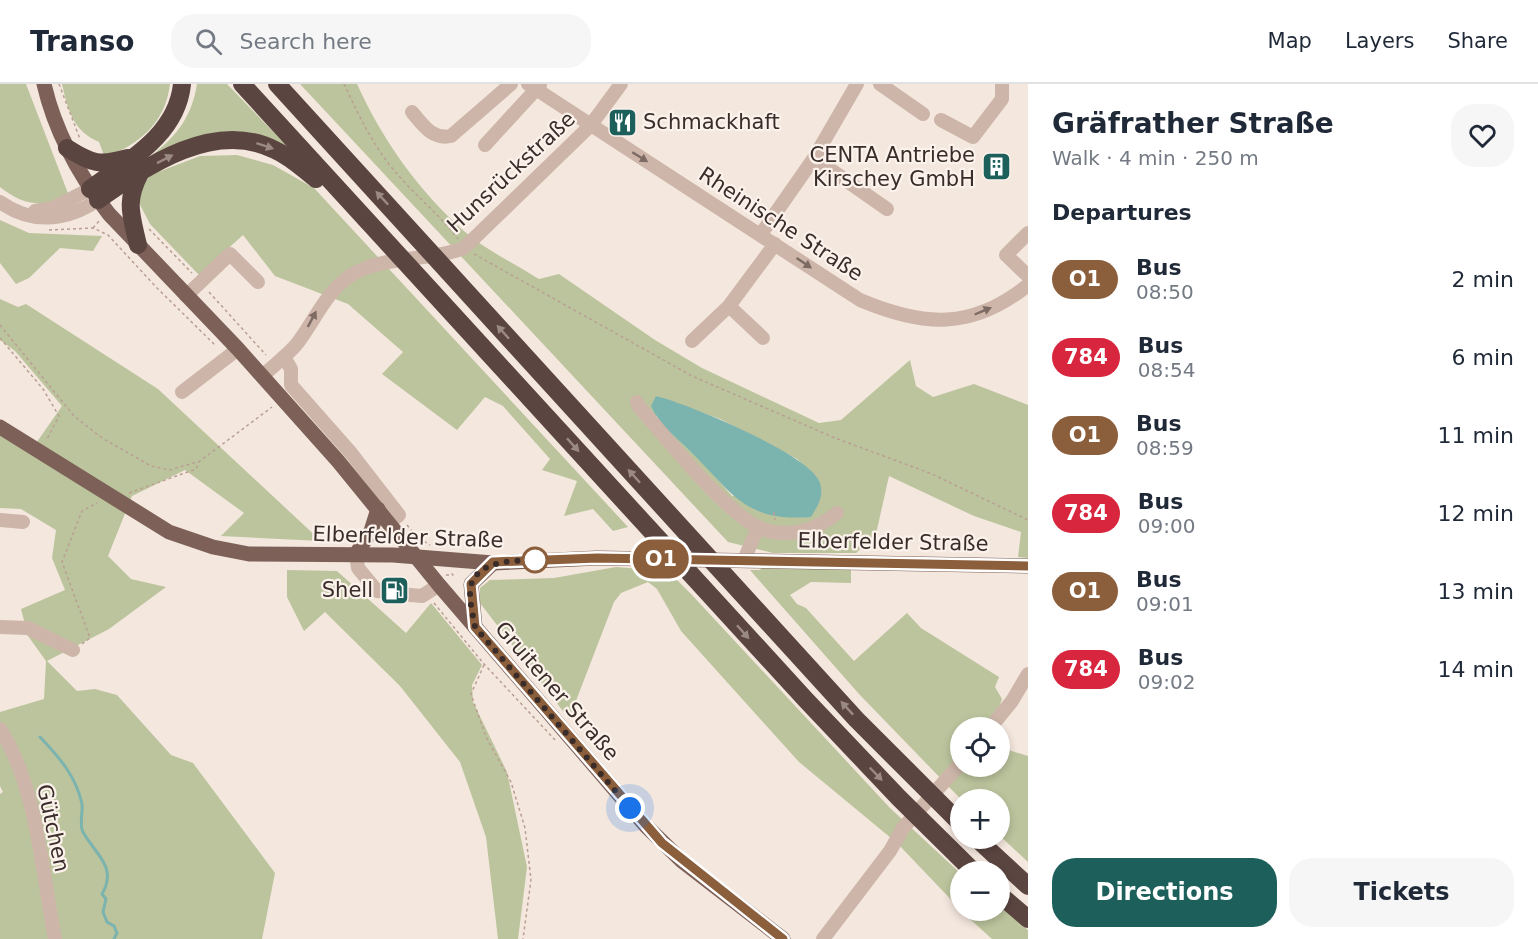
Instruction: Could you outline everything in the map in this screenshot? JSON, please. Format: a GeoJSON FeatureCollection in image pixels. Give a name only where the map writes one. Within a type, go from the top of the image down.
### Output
{"type":"FeatureCollection","features":[{"type":"Feature","properties":{"kind":"highway"},"geometry":{"type":"LineString","coordinates":[[138,245],[129,203],[136,165],[145,148],[166,127],[175,113],[182,84]]}},
{"type":"Feature","properties":{"kind":"highway"},"geometry":{"type":"LineString","coordinates":[[242,84],[703,589],[899,798],[963,861]]}},
{"type":"Feature","properties":{"kind":"highway"},"geometry":{"type":"LineString","coordinates":[[277,84],[735,586],[916,781],[950,814]]}},
{"type":"Feature","properties":{"kind":"highway"},"geometry":{"type":"LineString","coordinates":[[94,195],[136,165],[184,149],[228,139],[249,141],[274,149],[294,161],[360,214]]}},
{"type":"Feature","properties":{"kind":"highway"},"geometry":{"type":"LineString","coordinates":[[67,148],[84,158],[102,164],[136,165]]}},
{"type":"Feature","properties":{"kind":"highway"},"geometry":{"type":"LineString","coordinates":[[988,849],[1028,886]]}},
{"type":"Feature","properties":{"kind":"highway"},"geometry":{"type":"LineString","coordinates":[[1010,903],[1028,919]]}},
{"type":"Feature","properties":{"kind":"main road","name":"Gruitener Straße"},"geometry":{"type":"LineString","coordinates":[[44,84],[56,124],[94,195],[186,296],[233,353],[267,381],[378,509],[394,519],[433,589],[475,627],[662,843],[783,939]]}},
{"type":"Feature","properties":{"kind":"main road","name":"Elberfelder Straße"},"geometry":{"type":"LineString","coordinates":[[0,427],[170,532],[213,548],[249,554],[415,555],[493,562],[589,558],[1028,566]]}},
{"type":"Feature","properties":{"kind":"main road"},"geometry":{"type":"LineString","coordinates":[[356,554],[371,531],[378,509]]}},
{"type":"Feature","properties":{"kind":"main road"},"geometry":{"type":"LineString","coordinates":[[475,627],[471,584],[493,562]]}},
{"type":"Feature","properties":{"kind":"street"},"geometry":{"type":"LineString","coordinates":[[411,112],[432,134],[441,138],[451,136],[511,84]]}},
{"type":"Feature","properties":{"kind":"street","name":"Hunsrückstraße"},"geometry":{"type":"LineString","coordinates":[[267,381],[280,361],[305,332],[318,309],[345,279],[363,268],[382,263],[449,254],[464,248],[590,126],[621,84]]}},
{"type":"Feature","properties":{"kind":"street"},"geometry":{"type":"LineString","coordinates":[[761,234],[814,158],[856,84]]}},
{"type":"Feature","properties":{"kind":"street"},"geometry":{"type":"LineString","coordinates":[[880,84],[923,114]]}},
{"type":"Feature","properties":{"kind":"street"},"geometry":{"type":"LineString","coordinates":[[941,120],[973,137],[1002,99],[1002,84]]}},
{"type":"Feature","properties":{"kind":"street"},"geometry":{"type":"LineString","coordinates":[[485,145],[535,86]]}},
{"type":"Feature","properties":{"kind":"street","name":"Rheinische Straße"},"geometry":{"type":"LineString","coordinates":[[535,86],[590,126],[761,234],[860,300],[894,315],[924,320],[946,320],[973,315],[1003,302],[1028,285]]}},
{"type":"Feature","properties":{"kind":"street"},"geometry":{"type":"LineString","coordinates":[[814,158],[887,209]]}},
{"type":"Feature","properties":{"kind":"street"},"geometry":{"type":"LineString","coordinates":[[0,202],[21,213],[53,208],[94,195]]}},
{"type":"Feature","properties":{"kind":"street"},"geometry":{"type":"LineString","coordinates":[[1028,233],[1006,255],[1028,276]]}},
{"type":"Feature","properties":{"kind":"street"},"geometry":{"type":"LineString","coordinates":[[692,341],[729,306],[775,244]]}},
{"type":"Feature","properties":{"kind":"street"},"geometry":{"type":"LineString","coordinates":[[186,296],[231,254],[258,282]]}},
{"type":"Feature","properties":{"kind":"street"},"geometry":{"type":"LineString","coordinates":[[729,306],[763,338]]}},
{"type":"Feature","properties":{"kind":"street"},"geometry":{"type":"LineString","coordinates":[[182,392],[233,353]]}},
{"type":"Feature","properties":{"kind":"street"},"geometry":{"type":"LineString","coordinates":[[280,361],[291,369],[291,384],[351,453],[394,519]]}},
{"type":"Feature","properties":{"kind":"street"},"geometry":{"type":"LineString","coordinates":[[637,402],[723,500],[758,527],[792,533],[812,530],[824,525],[837,513]]}},
{"type":"Feature","properties":{"kind":"street"},"geometry":{"type":"LineString","coordinates":[[0,520],[22,522]]}},
{"type":"Feature","properties":{"kind":"street"},"geometry":{"type":"LineString","coordinates":[[744,560],[758,527]]}},
{"type":"Feature","properties":{"kind":"street"},"geometry":{"type":"LineString","coordinates":[[356,554],[358,568],[377,591]]}},
{"type":"Feature","properties":{"kind":"street"},"geometry":{"type":"LineString","coordinates":[[411,595],[422,596],[433,589]]}},
{"type":"Feature","properties":{"kind":"street"},"geometry":{"type":"LineString","coordinates":[[0,627],[28,628],[77,647]]}},
{"type":"Feature","properties":{"kind":"street"},"geometry":{"type":"LineString","coordinates":[[999,717],[1012,701],[1028,674]]}},
{"type":"Feature","properties":{"kind":"street","name":"Gütchen"},"geometry":{"type":"LineString","coordinates":[[0,729],[8,741],[32,812],[55,939]]}},
{"type":"Feature","properties":{"kind":"street"},"geometry":{"type":"LineString","coordinates":[[823,939],[890,850],[903,828],[950,775]]}},
{"type":"Feature","properties":{"kind":"path"},"geometry":{"type":"LineString","coordinates":[[344,84],[381,153],[412,191],[435,211],[464,248],[692,376],[836,438],[932,474],[1028,520]]}},
{"type":"Feature","properties":{"kind":"path"},"geometry":{"type":"LineString","coordinates":[[48,230],[93,228],[108,235],[157,288],[233,353]]}},
{"type":"Feature","properties":{"kind":"path"},"geometry":{"type":"LineString","coordinates":[[0,324],[74,416],[102,438],[151,466],[170,470],[200,461],[218,448],[273,406],[263,394],[267,381]]}},
{"type":"Feature","properties":{"kind":"path"},"geometry":{"type":"LineString","coordinates":[[0,338],[44,389],[59,416],[42,451]]}},
{"type":"Feature","properties":{"kind":"path"},"geometry":{"type":"LineString","coordinates":[[118,500],[154,482],[196,469],[200,461]]}},
{"type":"Feature","properties":{"kind":"path"},"geometry":{"type":"LineString","coordinates":[[77,647],[90,638],[62,562],[82,511],[93,504]]}},
{"type":"Feature","properties":{"kind":"path"},"geometry":{"type":"LineString","coordinates":[[394,519],[440,558]]}},
{"type":"Feature","properties":{"kind":"path"},"geometry":{"type":"LineString","coordinates":[[433,589],[484,664],[471,694],[486,737],[511,782],[525,828],[531,880],[523,939]]}},
{"type":"Feature","properties":{"kind":"green space"},"geometry":{"type":"Polygon","coordinates":[[[0,84],[26,84],[69,196],[50,202],[33,203],[16,198],[0,187],[0,84]]]}},
{"type":"Feature","properties":{"kind":"green space"},"geometry":{"type":"Polygon","coordinates":[[[62,84],[170,84],[163,110],[149,130],[129,146],[105,158],[99,142],[77,126],[62,84]]]}},
{"type":"Feature","properties":{"kind":"green space"},"geometry":{"type":"Polygon","coordinates":[[[197,84],[227,84],[288,147],[268,139],[234,132],[204,135],[152,155],[176,133],[182,124],[191,106],[197,84]]]}},
{"type":"Feature","properties":{"kind":"green space"},"geometry":{"type":"Polygon","coordinates":[[[300,84],[357,84],[378,125],[403,164],[448,216],[482,245],[539,279],[559,274],[655,340],[702,368],[819,423],[841,420],[910,360],[916,386],[933,397],[974,384],[1028,405],[1028,558],[1018,557],[1021,532],[974,516],[889,476],[876,534],[856,553],[773,553],[728,542],[300,84]],[[656,396],[656,418],[706,466],[732,496],[819,481],[797,459],[720,419],[656,396]]]}},
{"type":"Feature","properties":{"kind":"green space"},"geometry":{"type":"Polygon","coordinates":[[[237,155],[273,165],[314,188],[628,527],[613,531],[593,509],[564,516],[577,481],[542,470],[550,459],[503,406],[485,397],[457,430],[382,374],[403,352],[348,304],[275,276],[243,235],[199,275],[150,224],[136,197],[141,184],[153,174],[200,156],[237,155]]]}},
{"type":"Feature","properties":{"kind":"green space"},"geometry":{"type":"Polygon","coordinates":[[[0,220],[29,233],[102,236],[93,251],[60,248],[29,278],[16,284],[0,263],[0,220]]]}},
{"type":"Feature","properties":{"kind":"green space"},"geometry":{"type":"Polygon","coordinates":[[[0,299],[18,307],[26,304],[158,389],[321,541],[221,536],[244,513],[185,470],[132,496],[108,556],[131,579],[166,587],[109,629],[47,661],[77,691],[95,689],[117,695],[171,755],[193,763],[275,873],[262,939],[0,939],[0,794],[3,792],[0,786],[0,712],[44,699],[46,661],[28,636],[21,609],[65,590],[52,558],[56,530],[21,509],[0,508],[0,432],[32,449],[62,406],[15,351],[0,340],[0,299]]]}},
{"type":"Feature","properties":{"kind":"green space"},"geometry":{"type":"Polygon","coordinates":[[[763,566],[851,568],[851,583],[811,582],[790,595],[797,604],[806,608],[854,661],[907,613],[921,628],[999,677],[995,687],[1002,699],[993,717],[950,717],[950,777],[1010,777],[1010,750],[1028,756],[1028,862],[1010,845],[1010,789],[951,789],[859,694],[750,570],[760,570],[763,566]]]}},
{"type":"Feature","properties":{"kind":"green space"},"geometry":{"type":"Polygon","coordinates":[[[616,567],[668,571],[890,808],[950,864],[950,899],[897,843],[799,762],[681,631],[657,589],[648,582],[621,593],[614,602],[569,719],[480,603],[480,588],[490,580],[554,578],[616,567]]]}},
{"type":"Feature","properties":{"kind":"green space"},"geometry":{"type":"Polygon","coordinates":[[[287,570],[337,571],[406,633],[431,603],[482,665],[472,685],[473,702],[507,772],[527,867],[518,939],[498,939],[486,837],[460,762],[400,686],[325,612],[304,631],[287,597],[287,570]]]}},
{"type":"Feature","properties":{"kind":"green space"},"geometry":{"type":"Polygon","coordinates":[[[1010,915],[1028,930],[1028,939],[992,939],[972,921],[1010,921],[1010,915]]]}},
{"type":"Feature","properties":{"kind":"water"},"geometry":{"type":"Polygon","coordinates":[[[656,396],[719,419],[773,445],[812,472],[820,483],[821,493],[820,501],[811,517],[770,515],[742,502],[663,425],[651,406],[656,396]]]}},
{"type":"Feature","properties":{"kind":"waterway"},"geometry":{"type":"LineString","coordinates":[[40,737],[54,752],[76,785],[82,804],[82,829],[106,868],[106,884],[102,894],[106,899],[103,912],[107,922],[114,926],[117,933],[114,939]]}},
{"type":"Feature","properties":{"kind":"tunnel"},"geometry":{"type":"LineString","coordinates":[[377,591],[411,595]]}},
{"type":"Feature","properties":{"kind":"bus line","name":"O1"},"geometry":{"type":"LineString","coordinates":[[783,939],[662,843],[551,718],[475,627],[471,584],[493,562],[580,558],[1028,566]]}},
{"type":"Feature","properties":{"kind":"place","name":"Schmackhaft"},"geometry":{"type":"Point","coordinates":[622,122]}},
{"type":"Feature","properties":{"kind":"place","name":"CENTA Antriebe Kirschey GmbH"},"geometry":{"type":"Point","coordinates":[996,167]}},
{"type":"Feature","properties":{"kind":"place","name":"Shell"},"geometry":{"type":"Point","coordinates":[394,590]}},
{"type":"Feature","properties":{"kind":"route"},"geometry":{"type":"LineString","coordinates":[[535,560],[537,560],[493,562],[475,579],[471,584],[471,602],[475,627],[630,808]]}}]}
